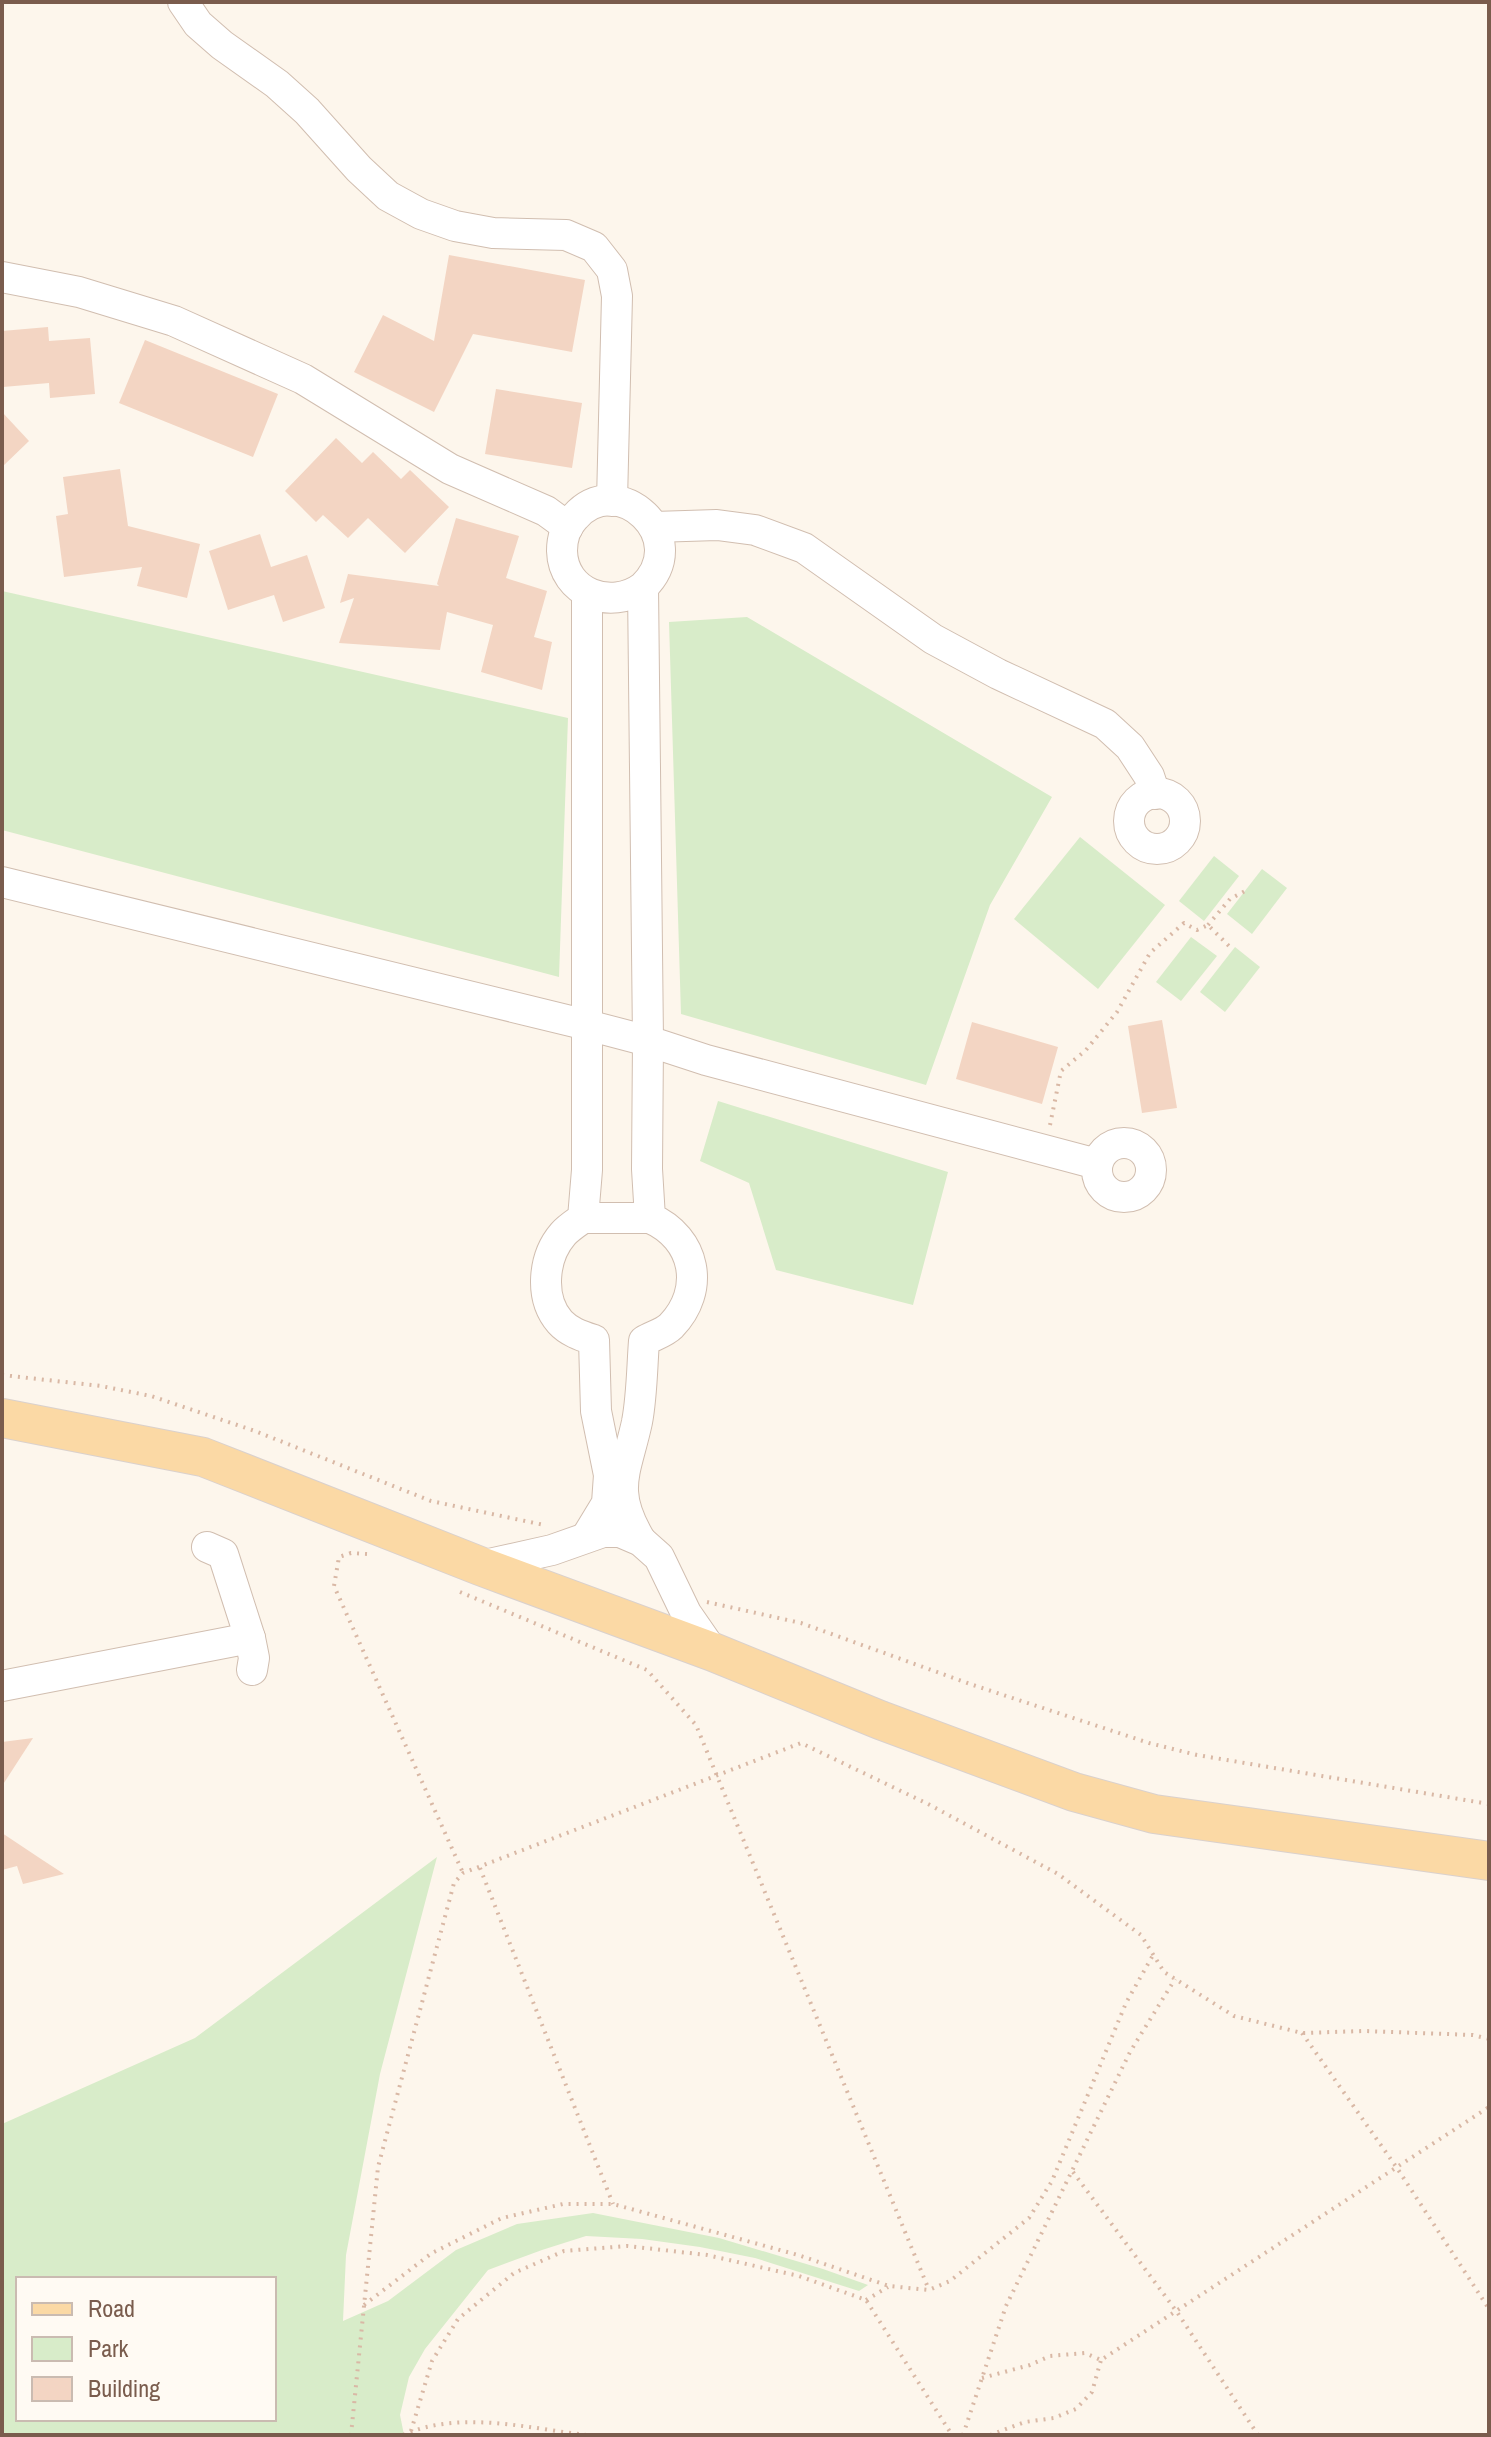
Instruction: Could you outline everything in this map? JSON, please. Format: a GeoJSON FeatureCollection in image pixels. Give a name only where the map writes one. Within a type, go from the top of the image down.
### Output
{"type":"FeatureCollection","features":[{"type":"Feature","properties":{"kind":"main road"},"geometry":{"type":"LineString","coordinates":[[2,1418],[203,1457],[469,1578],[547,1591],[1074,1792],[1154,1814],[1489,1861]]}},
{"type":"Feature","properties":{"kind":"street"},"geometry":{"type":"LineString","coordinates":[[183,2],[198,24],[307,111],[388,196],[421,214],[455,226],[493,233],[566,235],[594,247],[612,270],[617,296],[612,501]]}},
{"type":"Feature","properties":{"kind":"street"},"geometry":{"type":"LineString","coordinates":[[2,277],[79,292],[174,321],[303,379],[450,469],[546,511],[568,527]]}},
{"type":"Feature","properties":{"kind":"street"},"geometry":{"type":"LineString","coordinates":[[612,501],[622,502],[640,511],[654,527],[660,542],[659,561],[655,573],[643,587],[626,597],[602,598],[587,593],[573,581],[563,561],[563,542],[568,527],[587,507],[612,501]]}},
{"type":"Feature","properties":{"kind":"street"},"geometry":{"type":"LineString","coordinates":[[654,527],[717,525],[755,530],[804,548],[933,639],[998,674],[1105,724],[1130,747],[1149,776],[1155,794]]}},
{"type":"Feature","properties":{"kind":"street"},"geometry":{"type":"LineString","coordinates":[[643,587],[647,1169],[650,1218]]}},
{"type":"Feature","properties":{"kind":"street"},"geometry":{"type":"LineString","coordinates":[[583,1218],[587,1170],[587,593]]}},
{"type":"Feature","properties":{"kind":"street"},"geometry":{"type":"LineString","coordinates":[[2,882],[587,1025],[706,1060],[1097,1164]]}},
{"type":"Feature","properties":{"kind":"street"},"geometry":{"type":"LineString","coordinates":[[583,1218],[650,1218],[662,1223],[687,1248],[692,1272],[688,1303],[670,1328],[644,1341],[594,1340],[576,1335],[560,1322],[549,1304],[546,1282],[548,1262],[555,1245],[565,1231],[583,1218]]}},
{"type":"Feature","properties":{"kind":"street"},"geometry":{"type":"LineString","coordinates":[[469,1578],[570,1535],[607,1503],[609,1475],[596,1411],[594,1340]]}},
{"type":"Feature","properties":{"kind":"street"},"geometry":{"type":"LineString","coordinates":[[644,1341],[637,1420],[623,1471],[624,1501],[630,1522],[641,1541],[659,1557],[686,1613],[713,1652]]}},
{"type":"Feature","properties":{"kind":"street"},"geometry":{"type":"LineString","coordinates":[[2,1431],[60,1429]]}},
{"type":"Feature","properties":{"kind":"street"},"geometry":{"type":"LineString","coordinates":[[570,1535],[620,1532],[641,1541]]}},
{"type":"Feature","properties":{"kind":"street"},"geometry":{"type":"LineString","coordinates":[[547,1591],[570,1535]]}},
{"type":"Feature","properties":{"kind":"street"},"geometry":{"type":"LineString","coordinates":[[207,1547],[223,1554],[250,1638],[254,1658],[252,1670]]}},
{"type":"Feature","properties":{"kind":"street"},"geometry":{"type":"LineString","coordinates":[[663,1635],[671,1613],[673,1584]]}},
{"type":"Feature","properties":{"kind":"street"},"geometry":{"type":"LineString","coordinates":[[6,1680],[250,1638]]}},
{"type":"Feature","properties":{"kind":"path"},"geometry":{"type":"LineString","coordinates":[[1044,1150],[1061,1071],[1086,1050],[1117,1012],[1150,953],[1184,923],[1197,930],[1208,925],[1230,899],[1245,891]]}},
{"type":"Feature","properties":{"kind":"path"},"geometry":{"type":"LineString","coordinates":[[1208,925],[1233,950]]}},
{"type":"Feature","properties":{"kind":"path"},"geometry":{"type":"LineString","coordinates":[[2,1375],[101,1386],[151,1396],[255,1431],[431,1501],[570,1535]]}},
{"type":"Feature","properties":{"kind":"path"},"geometry":{"type":"LineString","coordinates":[[370,1554],[351,1553],[339,1557],[334,1586],[463,1873]]}},
{"type":"Feature","properties":{"kind":"path"},"geometry":{"type":"LineString","coordinates":[[469,1578],[647,1670],[696,1725],[929,2290]]}},
{"type":"Feature","properties":{"kind":"path"},"geometry":{"type":"LineString","coordinates":[[700,1600],[801,1623],[973,1685],[1149,1743],[1197,1755],[1489,1804]]}},
{"type":"Feature","properties":{"kind":"path"},"geometry":{"type":"LineString","coordinates":[[351,2435],[378,2167],[454,1883],[463,1873],[801,1743],[928,1804],[1058,1874],[1141,1935],[1164,1972],[1234,2016],[1302,2033],[1458,2034],[1489,2039]]}},
{"type":"Feature","properties":{"kind":"path"},"geometry":{"type":"LineString","coordinates":[[480,1868],[613,2204]]}},
{"type":"Feature","properties":{"kind":"path"},"geometry":{"type":"LineString","coordinates":[[364,2305],[432,2253],[502,2218],[563,2204],[613,2204],[798,2255],[889,2286],[929,2290],[950,2281],[1029,2218],[1052,2181],[1126,2003],[1153,1955]]}},
{"type":"Feature","properties":{"kind":"path"},"geometry":{"type":"LineString","coordinates":[[963,2435],[1006,2306],[1130,2052],[1175,1979]]}},
{"type":"Feature","properties":{"kind":"path"},"geometry":{"type":"LineString","coordinates":[[1302,2033],[1397,2168],[1489,2309]]}},
{"type":"Feature","properties":{"kind":"path"},"geometry":{"type":"LineString","coordinates":[[990,2435],[1076,2409],[1092,2392],[1101,2360],[1489,2107]]}},
{"type":"Feature","properties":{"kind":"path"},"geometry":{"type":"LineString","coordinates":[[1072,2172],[1177,2312],[1258,2435]]}},
{"type":"Feature","properties":{"kind":"path"},"geometry":{"type":"LineString","coordinates":[[411,2431],[432,2361],[458,2319],[514,2273],[564,2251],[627,2246],[707,2255],[799,2276],[866,2300],[952,2435]]}},
{"type":"Feature","properties":{"kind":"path"},"geometry":{"type":"LineString","coordinates":[[866,2300],[889,2286]]}},
{"type":"Feature","properties":{"kind":"path"},"geometry":{"type":"LineString","coordinates":[[982,2378],[1030,2365],[1050,2356],[1085,2353],[1101,2360]]}},
{"type":"Feature","properties":{"kind":"path"},"geometry":{"type":"LineString","coordinates":[[403,2435],[420,2428],[475,2421],[586,2435]]}},
{"type":"Feature","properties":{"kind":"green space"},"geometry":{"type":"Polygon","coordinates":[[[2,591],[568,718],[559,977],[2,830],[2,591]]]}},
{"type":"Feature","properties":{"kind":"green space"},"geometry":{"type":"Polygon","coordinates":[[[747,617],[1052,797],[990,905],[926,1085],[681,1014],[669,622],[747,617]]]}},
{"type":"Feature","properties":{"kind":"green space"},"geometry":{"type":"Polygon","coordinates":[[[1080,837],[1165,905],[1098,989],[1014,919],[1080,837]]]}},
{"type":"Feature","properties":{"kind":"green space"},"geometry":{"type":"Polygon","coordinates":[[[1214,856],[1239,876],[1204,921],[1179,901],[1214,856]]]}},
{"type":"Feature","properties":{"kind":"green space"},"geometry":{"type":"Polygon","coordinates":[[[1262,869],[1287,888],[1252,934],[1227,914],[1262,869]]]}},
{"type":"Feature","properties":{"kind":"green space"},"geometry":{"type":"Polygon","coordinates":[[[1191,937],[1217,956],[1181,1001],[1156,982],[1191,937]]]}},
{"type":"Feature","properties":{"kind":"green space"},"geometry":{"type":"Polygon","coordinates":[[[1235,947],[1260,967],[1225,1012],[1200,992],[1235,947]]]}},
{"type":"Feature","properties":{"kind":"green space"},"geometry":{"type":"Polygon","coordinates":[[[718,1101],[948,1172],[913,1305],[776,1270],[749,1183],[700,1161],[718,1101]]]}},
{"type":"Feature","properties":{"kind":"green space"},"geometry":{"type":"Polygon","coordinates":[[[437,1857],[380,2074],[346,2255],[343,2321],[388,2301],[456,2250],[517,2224],[593,2213],[719,2238],[868,2285],[859,2291],[755,2258],[700,2247],[586,2236],[488,2270],[425,2349],[409,2377],[400,2415],[404,2435],[2,2435],[2,2124],[195,2038],[437,1857]]]}},
{"type":"Feature","properties":{"kind":"building"},"geometry":{"type":"Polygon","coordinates":[[[449,255],[585,280],[572,352],[473,334],[434,412],[354,372],[383,315],[434,341],[449,255]]]}},
{"type":"Feature","properties":{"kind":"building"},"geometry":{"type":"Polygon","coordinates":[[[48,327],[49,341],[90,338],[95,394],[50,398],[49,383],[3,387],[2,331],[48,327]]]}},
{"type":"Feature","properties":{"kind":"building"},"geometry":{"type":"Polygon","coordinates":[[[145,340],[278,394],[253,457],[119,403],[145,340]]]}},
{"type":"Feature","properties":{"kind":"building"},"geometry":{"type":"Polygon","coordinates":[[[496,389],[582,403],[572,468],[485,454],[496,389]]]}},
{"type":"Feature","properties":{"kind":"building"},"geometry":{"type":"Polygon","coordinates":[[[2,412],[29,441],[2,467],[2,412]]]}},
{"type":"Feature","properties":{"kind":"building"},"geometry":{"type":"Polygon","coordinates":[[[336,438],[362,463],[373,452],[401,479],[410,470],[449,507],[405,553],[368,518],[348,538],[323,515],[316,522],[285,491],[336,438]]]}},
{"type":"Feature","properties":{"kind":"building"},"geometry":{"type":"Polygon","coordinates":[[[120,469],[128,526],[200,544],[187,598],[137,586],[142,567],[64,577],[56,516],[68,514],[63,477],[120,469]]]}},
{"type":"Feature","properties":{"kind":"building"},"geometry":{"type":"Polygon","coordinates":[[[456,518],[519,536],[506,578],[547,591],[534,637],[552,642],[542,690],[481,672],[493,625],[447,612],[440,650],[339,643],[354,598],[340,603],[348,574],[439,586],[437,584],[456,518]]]}},
{"type":"Feature","properties":{"kind":"building"},"geometry":{"type":"Polygon","coordinates":[[[260,534],[271,567],[307,555],[325,608],[283,622],[274,595],[228,610],[209,551],[260,534]]]}},
{"type":"Feature","properties":{"kind":"building"},"geometry":{"type":"Polygon","coordinates":[[[1162,1020],[1177,1108],[1142,1113],[1128,1026],[1162,1020]]]}},
{"type":"Feature","properties":{"kind":"building"},"geometry":{"type":"Polygon","coordinates":[[[972,1022],[1058,1047],[1042,1104],[956,1079],[972,1022]]]}},
{"type":"Feature","properties":{"kind":"building"},"geometry":{"type":"Polygon","coordinates":[[[33,1738],[2,1786],[2,1742],[33,1738]]]}},
{"type":"Feature","properties":{"kind":"building"},"geometry":{"type":"Polygon","coordinates":[[[2,1833],[64,1874],[23,1884],[17,1866],[2,1870],[2,1833]]]}}]}
